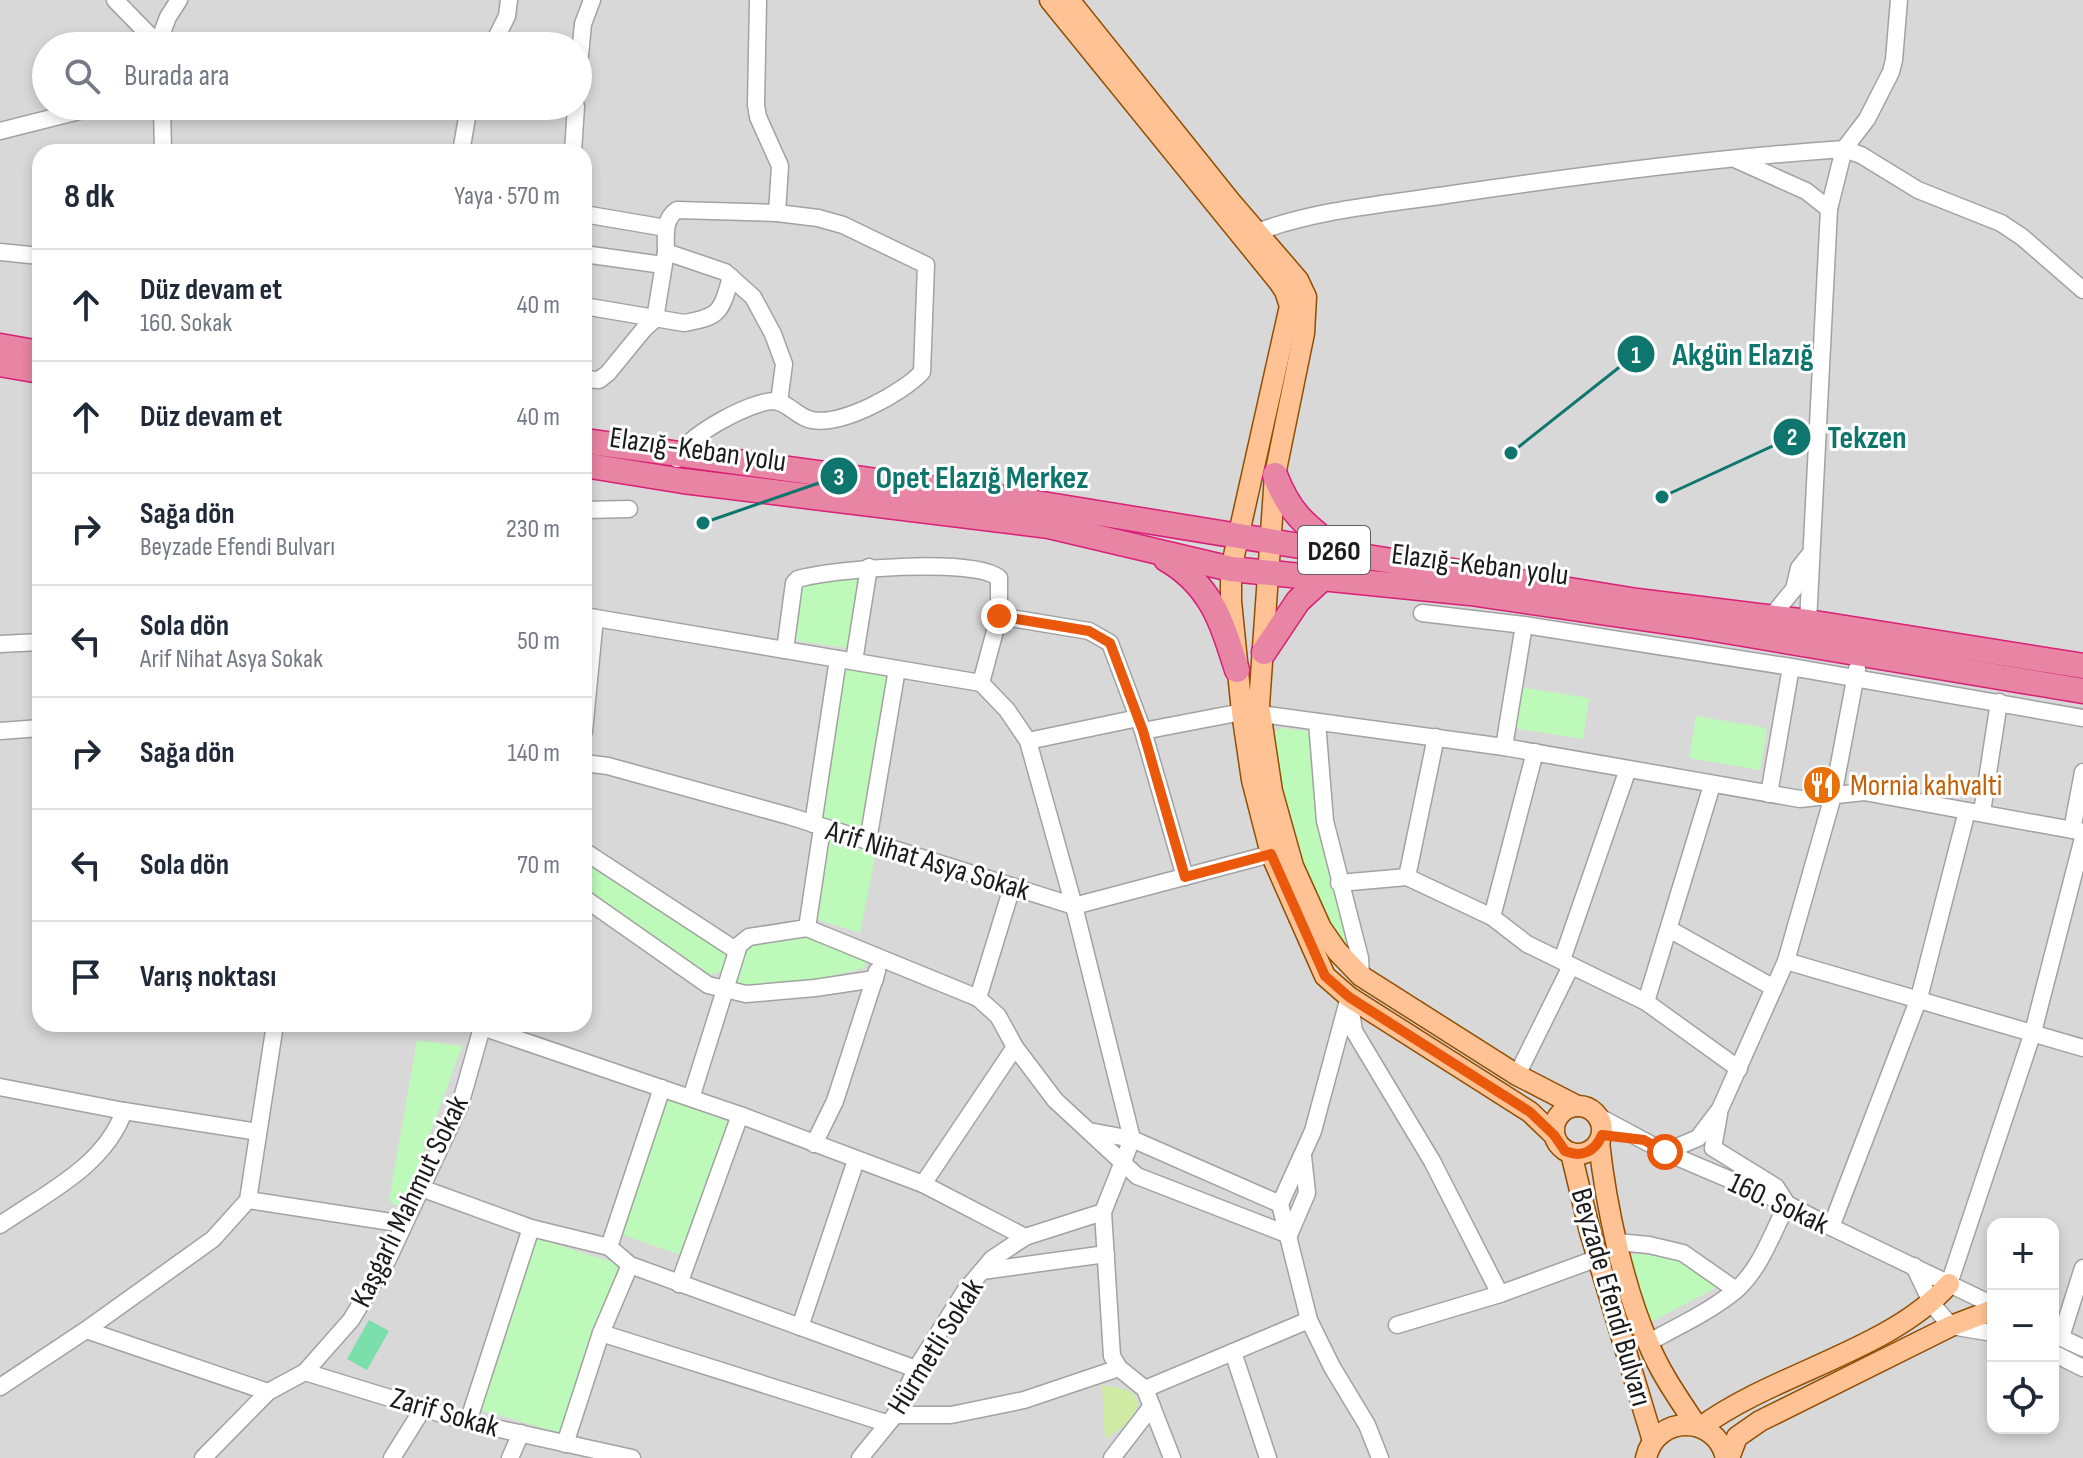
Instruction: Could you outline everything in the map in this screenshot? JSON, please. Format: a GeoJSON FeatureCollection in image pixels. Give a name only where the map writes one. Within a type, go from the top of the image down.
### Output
{"type":"FeatureCollection","features":[{"type":"Feature","properties":{"kind":"highway"},"geometry":{"type":"LineString","coordinates":[[0,346],[32,352]]}},
{"type":"Feature","properties":{"kind":"highway"},"geometry":{"type":"LineString","coordinates":[[0,364],[32,370]]}},
{"type":"Feature","properties":{"kind":"highway","name":"Elazığ-Keban yolu"},"geometry":{"type":"LineString","coordinates":[[592,442],[1024,501],[1637,601],[1808,622],[2083,666]]}},
{"type":"Feature","properties":{"kind":"highway","name":"Elazığ-Keban yolu"},"geometry":{"type":"LineString","coordinates":[[592,466],[674,480],[1049,526],[1231,569],[1470,593],[1696,626],[1857,666],[2083,691]]}},
{"type":"Feature","properties":{"kind":"highway"},"geometry":{"type":"LineString","coordinates":[[1275,475],[1288,505],[1302,522],[1340,551]]}},
{"type":"Feature","properties":{"kind":"highway"},"geometry":{"type":"LineString","coordinates":[[1150,550],[1188,574],[1212,601],[1237,670]]}},
{"type":"Feature","properties":{"kind":"highway"},"geometry":{"type":"LineString","coordinates":[[1264,652],[1298,601],[1323,578]]}},
{"type":"Feature","properties":{"kind":"main road"},"geometry":{"type":"LineString","coordinates":[[1050,0],[1279,282],[1289,300],[1283,341],[1231,569],[1231,601],[1237,670],[1251,713],[1293,866],[1321,928],[1337,951],[1361,976],[1517,1075],[1577,1106],[1589,1108],[1600,1131],[1587,1153],[1571,1153],[1560,1146],[1554,1135],[1530,1112],[1349,997],[1325,976],[1271,854],[1252,780],[1251,713],[1264,652],[1275,475],[1307,317],[1306,297],[1298,280],[1069,0]]}},
{"type":"Feature","properties":{"kind":"main road"},"geometry":{"type":"LineString","coordinates":[[1554,1135],[1557,1119],[1569,1108],[1577,1106]]}},
{"type":"Feature","properties":{"kind":"main road","name":"Beyzade Efendi Bulvarı"},"geometry":{"type":"LineString","coordinates":[[1600,1131],[1603,1174],[1617,1242],[1647,1343],[1661,1371],[1698,1426],[1717,1438],[1727,1458]]}},
{"type":"Feature","properties":{"kind":"main road","name":"Beyzade Efendi Bulvarı"},"geometry":{"type":"LineString","coordinates":[[1571,1153],[1647,1451]]}},
{"type":"Feature","properties":{"kind":"main road"},"geometry":{"type":"LineString","coordinates":[[1647,1451],[1668,1428],[1681,1424],[1698,1426],[1866,1342],[1932,1304],[1949,1284]]}},
{"type":"Feature","properties":{"kind":"main road"},"geometry":{"type":"LineString","coordinates":[[1727,1458],[1737,1437],[1760,1421],[1987,1310]]}},
{"type":"Feature","properties":{"kind":"street"},"geometry":{"type":"LineString","coordinates":[[115,0],[146,32]]}},
{"type":"Feature","properties":{"kind":"street"},"geometry":{"type":"LineString","coordinates":[[162,32],[179,0]]}},
{"type":"Feature","properties":{"kind":"street"},"geometry":{"type":"LineString","coordinates":[[499,32],[507,16],[509,0]]}},
{"type":"Feature","properties":{"kind":"street"},"geometry":{"type":"LineString","coordinates":[[582,32],[592,0]]}},
{"type":"Feature","properties":{"kind":"street"},"geometry":{"type":"LineString","coordinates":[[758,0],[756,105],[758,117],[780,166],[777,213]]}},
{"type":"Feature","properties":{"kind":"street"},"geometry":{"type":"LineString","coordinates":[[1808,622],[1829,209],[1844,149],[1867,119],[1891,72],[1899,0]]}},
{"type":"Feature","properties":{"kind":"street"},"geometry":{"type":"LineString","coordinates":[[0,131],[44,120]]}},
{"type":"Feature","properties":{"kind":"street"},"geometry":{"type":"LineString","coordinates":[[162,120],[163,144]]}},
{"type":"Feature","properties":{"kind":"street"},"geometry":{"type":"LineString","coordinates":[[462,144],[467,120]]}},
{"type":"Feature","properties":{"kind":"street"},"geometry":{"type":"LineString","coordinates":[[574,144],[575,120]]}},
{"type":"Feature","properties":{"kind":"street"},"geometry":{"type":"LineString","coordinates":[[1257,232],[1332,212],[1535,182],[1677,164],[1844,149],[1861,155],[1918,190],[2001,223],[2043,254],[2083,290]]}},
{"type":"Feature","properties":{"kind":"street"},"geometry":{"type":"LineString","coordinates":[[1736,159],[1806,191],[1829,209]]}},
{"type":"Feature","properties":{"kind":"street"},"geometry":{"type":"LineString","coordinates":[[592,380],[599,380],[608,373],[655,319],[665,259],[666,228],[671,214],[677,210],[777,213],[818,218],[843,225],[926,265],[922,372],[913,382],[849,415],[829,420],[813,421],[779,402],[763,404],[693,436],[678,454],[674,480]]}},
{"type":"Feature","properties":{"kind":"street"},"geometry":{"type":"LineString","coordinates":[[592,215],[666,228]]}},
{"type":"Feature","properties":{"kind":"street"},"geometry":{"type":"LineString","coordinates":[[0,252],[32,255]]}},
{"type":"Feature","properties":{"kind":"street"},"geometry":{"type":"LineString","coordinates":[[592,254],[708,265],[731,277],[753,297],[778,346],[784,372],[779,402]]}},
{"type":"Feature","properties":{"kind":"street"},"geometry":{"type":"LineString","coordinates":[[592,307],[684,323],[710,318],[719,309],[731,277]]}},
{"type":"Feature","properties":{"kind":"street"},"geometry":{"type":"LineString","coordinates":[[592,510],[629,509]]}},
{"type":"Feature","properties":{"kind":"street"},"geometry":{"type":"LineString","coordinates":[[1771,617],[1794,589],[1799,568],[1811,553]]}},
{"type":"Feature","properties":{"kind":"street"},"geometry":{"type":"LineString","coordinates":[[807,928],[818,826],[846,660],[869,567]]}},
{"type":"Feature","properties":{"kind":"street"},"geometry":{"type":"LineString","coordinates":[[785,650],[794,583],[798,579],[869,567],[970,568],[995,574],[1001,583],[999,616],[981,683]]}},
{"type":"Feature","properties":{"kind":"street"},"geometry":{"type":"LineString","coordinates":[[1422,613],[1524,625],[1791,667],[1857,666],[1999,702],[2083,718]]}},
{"type":"Feature","properties":{"kind":"street"},"geometry":{"type":"LineString","coordinates":[[999,616],[1101,635],[1110,643],[1140,725],[1185,877]]}},
{"type":"Feature","properties":{"kind":"street"},"geometry":{"type":"LineString","coordinates":[[592,617],[981,683],[1007,710],[1028,741],[1074,906],[1132,1139],[1103,1212],[1112,1356],[1119,1368],[1145,1389],[1172,1458]]}},
{"type":"Feature","properties":{"kind":"street"},"geometry":{"type":"LineString","coordinates":[[1504,747],[1524,625]]}},
{"type":"Feature","properties":{"kind":"street"},"geometry":{"type":"LineString","coordinates":[[0,644],[32,642]]}},
{"type":"Feature","properties":{"kind":"street"},"geometry":{"type":"LineString","coordinates":[[1665,1152],[1698,1138],[1720,1109],[1786,961],[1833,796],[1857,666]]}},
{"type":"Feature","properties":{"kind":"street"},"geometry":{"type":"LineString","coordinates":[[1769,794],[1791,667]]}},
{"type":"Feature","properties":{"kind":"street"},"geometry":{"type":"LineString","coordinates":[[868,841],[897,669]]}},
{"type":"Feature","properties":{"kind":"street"},"geometry":{"type":"LineString","coordinates":[[1831,1227],[1919,998],[1975,812],[1999,702]]}},
{"type":"Feature","properties":{"kind":"street"},"geometry":{"type":"LineString","coordinates":[[1028,741],[1251,713],[1504,747],[1800,799],[1864,792],[2079,833]]}},
{"type":"Feature","properties":{"kind":"street"},"geometry":{"type":"LineString","coordinates":[[1317,722],[1325,821],[1360,958],[1361,976]]}},
{"type":"Feature","properties":{"kind":"street"},"geometry":{"type":"LineString","coordinates":[[0,731],[32,729]]}},
{"type":"Feature","properties":{"kind":"street"},"geometry":{"type":"LineString","coordinates":[[1407,877],[1436,737]]}},
{"type":"Feature","properties":{"kind":"street"},"geometry":{"type":"LineString","coordinates":[[1492,917],[1535,752]]}},
{"type":"Feature","properties":{"kind":"street","name":"Arif Nihat Asya Sokak"},"geometry":{"type":"LineString","coordinates":[[592,764],[818,826],[1074,906]]}},
{"type":"Feature","properties":{"kind":"street"},"geometry":{"type":"LineString","coordinates":[[1517,1075],[1567,963],[1628,769]]}},
{"type":"Feature","properties":{"kind":"street"},"geometry":{"type":"LineString","coordinates":[[1949,1284],[2033,1032],[2079,833],[2083,772]]}},
{"type":"Feature","properties":{"kind":"street"},"geometry":{"type":"LineString","coordinates":[[1646,1002],[1712,785]]}},
{"type":"Feature","properties":{"kind":"street"},"geometry":{"type":"LineString","coordinates":[[1074,906],[1271,854]]}},
{"type":"Feature","properties":{"kind":"street"},"geometry":{"type":"LineString","coordinates":[[592,856],[737,951]]}},
{"type":"Feature","properties":{"kind":"street"},"geometry":{"type":"LineString","coordinates":[[1339,883],[1407,877],[1492,917],[1527,944],[1646,1002],[1739,1069]]}},
{"type":"Feature","properties":{"kind":"street"},"geometry":{"type":"LineString","coordinates":[[978,998],[1012,887]]}},
{"type":"Feature","properties":{"kind":"street"},"geometry":{"type":"LineString","coordinates":[[592,904],[708,985],[746,994],[875,979]]}},
{"type":"Feature","properties":{"kind":"street"},"geometry":{"type":"LineString","coordinates":[[691,1098],[739,945],[749,937],[807,928],[978,998],[998,1016],[1015,1047],[1055,1100],[1137,1176],[1289,1235]]}},
{"type":"Feature","properties":{"kind":"street"},"geometry":{"type":"LineString","coordinates":[[1669,929],[1774,988]]}},
{"type":"Feature","properties":{"kind":"street"},"geometry":{"type":"LineString","coordinates":[[814,1144],[835,1101],[881,958]]}},
{"type":"Feature","properties":{"kind":"street"},"geometry":{"type":"LineString","coordinates":[[1786,961],[2083,1048]]}},
{"type":"Feature","properties":{"kind":"street"},"geometry":{"type":"LineString","coordinates":[[1349,997],[1347,1031],[1313,1131],[1280,1204],[1309,1320],[1332,1367],[1367,1425],[1380,1458]]}},
{"type":"Feature","properties":{"kind":"street"},"geometry":{"type":"LineString","coordinates":[[1347,1031],[1432,1161],[1500,1294]]}},
{"type":"Feature","properties":{"kind":"street"},"geometry":{"type":"LineString","coordinates":[[0,1387],[213,1239],[248,1200],[274,1032]]}},
{"type":"Feature","properties":{"kind":"street","name":"Kaşgarlı Mahmut Sokak"},"geometry":{"type":"LineString","coordinates":[[203,1458],[268,1392],[305,1372],[351,1320],[388,1259],[460,1105],[480,1032]]}},
{"type":"Feature","properties":{"kind":"street"},"geometry":{"type":"LineString","coordinates":[[502,1032],[740,1115],[923,1184],[1025,1237]]}},
{"type":"Feature","properties":{"kind":"street"},"geometry":{"type":"LineString","coordinates":[[923,1184],[1015,1047]]}},
{"type":"Feature","properties":{"kind":"street"},"geometry":{"type":"LineString","coordinates":[[0,1087],[258,1132]]}},
{"type":"Feature","properties":{"kind":"street"},"geometry":{"type":"LineString","coordinates":[[609,1247],[662,1088]]}},
{"type":"Feature","properties":{"kind":"street"},"geometry":{"type":"LineString","coordinates":[[1647,1343],[1736,1290],[1758,1261],[1787,1204],[1776,1187],[1713,1148],[1720,1109]]}},
{"type":"Feature","properties":{"kind":"street"},"geometry":{"type":"LineString","coordinates":[[0,1225],[92,1162],[108,1145],[124,1111]]}},
{"type":"Feature","properties":{"kind":"street"},"geometry":{"type":"LineString","coordinates":[[679,1284],[740,1115]]}},
{"type":"Feature","properties":{"kind":"street"},"geometry":{"type":"LineString","coordinates":[[1088,1131],[1132,1139],[1280,1204]]}},
{"type":"Feature","properties":{"kind":"street","name":"160. Sokak"},"geometry":{"type":"LineString","coordinates":[[1600,1131],[1644,1140],[1787,1204],[1987,1304]]}},
{"type":"Feature","properties":{"kind":"street"},"geometry":{"type":"LineString","coordinates":[[1289,1235],[1307,1193],[1303,1155]]}},
{"type":"Feature","properties":{"kind":"street"},"geometry":{"type":"LineString","coordinates":[[800,1327],[856,1160]]}},
{"type":"Feature","properties":{"kind":"street"},"geometry":{"type":"LineString","coordinates":[[421,1188],[531,1228],[609,1247],[630,1265],[916,1369]]}},
{"type":"Feature","properties":{"kind":"street"},"geometry":{"type":"LineString","coordinates":[[248,1200],[404,1224]]}},
{"type":"Feature","properties":{"kind":"street","name":"Hürmetli Sokak"},"geometry":{"type":"LineString","coordinates":[[860,1458],[891,1419],[916,1369],[965,1291],[992,1259],[1025,1237],[1103,1212]]}},
{"type":"Feature","properties":{"kind":"street"},"geometry":{"type":"LineString","coordinates":[[468,1422],[531,1228]]}},
{"type":"Feature","properties":{"kind":"street"},"geometry":{"type":"LineString","coordinates":[[1617,1242],[1683,1253],[1736,1290]]}},
{"type":"Feature","properties":{"kind":"street"},"geometry":{"type":"LineString","coordinates":[[982,1271],[1106,1254]]}},
{"type":"Feature","properties":{"kind":"street"},"geometry":{"type":"LineString","coordinates":[[1397,1325],[1500,1294],[1598,1258]]}},
{"type":"Feature","properties":{"kind":"street"},"geometry":{"type":"LineString","coordinates":[[565,1444],[601,1333],[630,1265]]}},
{"type":"Feature","properties":{"kind":"street"},"geometry":{"type":"LineString","coordinates":[[1914,1266],[1932,1304],[1951,1326],[1987,1332]]}},
{"type":"Feature","properties":{"kind":"street"},"geometry":{"type":"LineString","coordinates":[[2059,1333],[2083,1268]]}},
{"type":"Feature","properties":{"kind":"street"},"geometry":{"type":"LineString","coordinates":[[1145,1389],[1309,1320]]}},
{"type":"Feature","properties":{"kind":"street"},"geometry":{"type":"LineString","coordinates":[[86,1330],[268,1392]]}},
{"type":"Feature","properties":{"kind":"street"},"geometry":{"type":"LineString","coordinates":[[601,1333],[891,1419],[951,1415],[1024,1400],[1119,1368]]}},
{"type":"Feature","properties":{"kind":"street"},"geometry":{"type":"LineString","coordinates":[[2059,1342],[2083,1348]]}},
{"type":"Feature","properties":{"kind":"street"},"geometry":{"type":"LineString","coordinates":[[2059,1344],[2083,1368]]}},
{"type":"Feature","properties":{"kind":"street"},"geometry":{"type":"LineString","coordinates":[[1233,1352],[1268,1458]]}},
{"type":"Feature","properties":{"kind":"street","name":"Zarif Sokak"},"geometry":{"type":"LineString","coordinates":[[305,1372],[468,1422],[632,1458]]}},
{"type":"Feature","properties":{"kind":"street"},"geometry":{"type":"LineString","coordinates":[[1112,1458],[1152,1406]]}},
{"type":"Feature","properties":{"kind":"street"},"geometry":{"type":"LineString","coordinates":[[392,1458],[424,1407]]}},
{"type":"Feature","properties":{"kind":"street"},"geometry":{"type":"LineString","coordinates":[[510,1458],[521,1433]]}},
{"type":"Feature","properties":{"kind":"shaded area"},"geometry":{"type":"Polygon","coordinates":[[[0,0],[2083,0],[2083,1458],[0,1458],[0,0]]]}},
{"type":"Feature","properties":{"kind":"green space"},"geometry":{"type":"Polygon","coordinates":[[[861,571],[848,648],[790,640],[798,581],[861,571]]]}},
{"type":"Feature","properties":{"kind":"green space"},"geometry":{"type":"Polygon","coordinates":[[[846,665],[890,673],[863,830],[820,817],[846,665]]]}},
{"type":"Feature","properties":{"kind":"green space"},"geometry":{"type":"Polygon","coordinates":[[[1520,687],[1589,698],[1583,739],[1513,728],[1520,687]]]}},
{"type":"Feature","properties":{"kind":"green space"},"geometry":{"type":"Polygon","coordinates":[[[1696,716],[1767,728],[1760,770],[1689,758],[1696,716]]]}},
{"type":"Feature","properties":{"kind":"green space"},"geometry":{"type":"Polygon","coordinates":[[[1282,728],[1308,731],[1327,862],[1356,960],[1330,925],[1299,856],[1276,757],[1273,732],[1282,728]]]}},
{"type":"Feature","properties":{"kind":"green space"},"geometry":{"type":"Polygon","coordinates":[[[827,834],[877,848],[860,933],[815,919],[827,834]]]}},
{"type":"Feature","properties":{"kind":"green space"},"geometry":{"type":"Polygon","coordinates":[[[592,863],[730,954],[724,971],[708,975],[592,895],[592,863]]]}},
{"type":"Feature","properties":{"kind":"green space"},"geometry":{"type":"Polygon","coordinates":[[[810,933],[865,957],[865,968],[802,983],[735,987],[748,942],[810,933]]]}},
{"type":"Feature","properties":{"kind":"green space"},"geometry":{"type":"Polygon","coordinates":[[[417,1040],[462,1046],[406,1199],[395,1206],[389,1200],[417,1040]]]}},
{"type":"Feature","properties":{"kind":"green space"},"geometry":{"type":"Polygon","coordinates":[[[667,1098],[730,1122],[684,1256],[620,1234],[662,1102],[667,1098]]]}},
{"type":"Feature","properties":{"kind":"green space"},"geometry":{"type":"Polygon","coordinates":[[[535,1238],[619,1264],[561,1433],[480,1410],[535,1238]]]}},
{"type":"Feature","properties":{"kind":"green space"},"geometry":{"type":"Polygon","coordinates":[[[1626,1255],[1672,1257],[1721,1285],[1651,1322],[1626,1255]]]}},
{"type":"Feature","properties":{"kind":"green space"},"geometry":{"type":"Polygon","coordinates":[[[369,1320],[389,1331],[367,1370],[347,1359],[369,1320]]]}},
{"type":"Feature","properties":{"kind":"green space"},"geometry":{"type":"Polygon","coordinates":[[[1102,1385],[1128,1391],[1138,1403],[1132,1417],[1105,1439],[1102,1385]]]}},
{"type":"Feature","properties":{"kind":"place","name":"Akgün Elazığ"},"geometry":{"type":"Point","coordinates":[1511,453]}},
{"type":"Feature","properties":{"kind":"place","name":"Tekzen"},"geometry":{"type":"Point","coordinates":[1662,497]}},
{"type":"Feature","properties":{"kind":"place","name":"Opet Elazığ Merkez"},"geometry":{"type":"Point","coordinates":[703,523]}},
{"type":"Feature","properties":{"kind":"place","name":"Mornia kahvalti"},"geometry":{"type":"Point","coordinates":[1822,785]}},
{"type":"Feature","properties":{"kind":"route"},"geometry":{"type":"LineString","coordinates":[[999,616],[1089,631],[1101,635],[1110,643],[1143,731],[1185,877],[1271,854],[1325,976],[1349,997],[1530,1112],[1554,1135],[1565,1151],[1587,1153],[1602,1135],[1644,1140],[1665,1152]]}}]}
